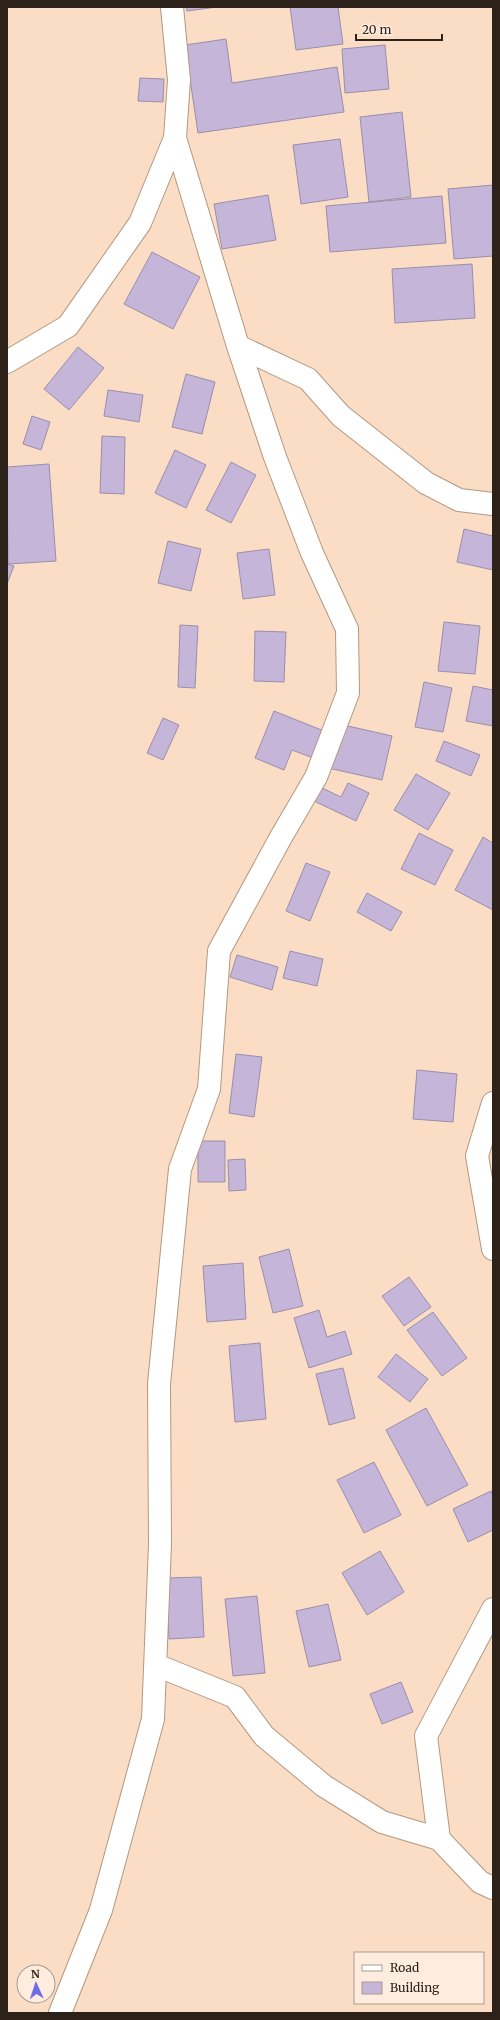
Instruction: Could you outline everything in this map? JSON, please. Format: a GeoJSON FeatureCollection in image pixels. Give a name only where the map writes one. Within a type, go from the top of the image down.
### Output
{"type":"FeatureCollection","features":[{"type":"Feature","properties":{"kind":"street"},"geometry":{"type":"LineString","coordinates":[[7,362],[68,326],[140,223],[175,138],[179,80],[172,7]]}},
{"type":"Feature","properties":{"kind":"street"},"geometry":{"type":"LineString","coordinates":[[60,2013],[101,1910],[153,1719],[160,1544],[159,1384],[180,1169],[209,1089],[219,951],[316,777],[348,693],[347,629],[312,553],[275,457],[238,346],[175,138]]}},
{"type":"Feature","properties":{"kind":"street"},"geometry":{"type":"LineString","coordinates":[[238,346],[308,379],[341,416],[426,483],[459,500],[493,504]]}},
{"type":"Feature","properties":{"kind":"street"},"geometry":{"type":"LineString","coordinates":[[493,1103],[477,1156],[493,1249]]}},
{"type":"Feature","properties":{"kind":"street"},"geometry":{"type":"LineString","coordinates":[[439,1840],[426,1736],[493,1609]]}},
{"type":"Feature","properties":{"kind":"street"},"geometry":{"type":"LineString","coordinates":[[156,1665],[235,1697],[264,1736],[324,1786],[382,1822],[439,1840],[480,1882],[493,1888]]}},
{"type":"Feature","properties":{"kind":"building"},"geometry":{"type":"Polygon","coordinates":[[[186,7],[217,7],[187,11],[186,7]]]}},
{"type":"Feature","properties":{"kind":"building"},"geometry":{"type":"Polygon","coordinates":[[[290,7],[338,7],[343,44],[296,50],[290,7]]]}},
{"type":"Feature","properties":{"kind":"building"},"geometry":{"type":"Polygon","coordinates":[[[226,39],[232,83],[337,67],[344,112],[198,133],[185,45],[226,39]]]}},
{"type":"Feature","properties":{"kind":"building"},"geometry":{"type":"Polygon","coordinates":[[[385,45],[389,89],[345,93],[342,49],[385,45]]]}},
{"type":"Feature","properties":{"kind":"building"},"geometry":{"type":"Polygon","coordinates":[[[140,78],[164,79],[163,102],[138,101],[140,78]]]}},
{"type":"Feature","properties":{"kind":"building"},"geometry":{"type":"Polygon","coordinates":[[[402,112],[411,197],[369,202],[360,117],[402,112]]]}},
{"type":"Feature","properties":{"kind":"building"},"geometry":{"type":"Polygon","coordinates":[[[340,139],[348,197],[301,204],[293,145],[340,139]]]}},
{"type":"Feature","properties":{"kind":"building"},"geometry":{"type":"Polygon","coordinates":[[[493,185],[493,256],[454,259],[448,189],[493,185]]]}},
{"type":"Feature","properties":{"kind":"building"},"geometry":{"type":"Polygon","coordinates":[[[268,195],[276,240],[222,249],[214,204],[268,195]]]}},
{"type":"Feature","properties":{"kind":"building"},"geometry":{"type":"Polygon","coordinates":[[[442,196],[446,243],[330,252],[326,206],[442,196]]]}},
{"type":"Feature","properties":{"kind":"building"},"geometry":{"type":"Polygon","coordinates":[[[152,252],[200,277],[173,329],[124,304],[152,252]]]}},
{"type":"Feature","properties":{"kind":"building"},"geometry":{"type":"Polygon","coordinates":[[[472,264],[475,318],[395,323],[392,269],[472,264]]]}},
{"type":"Feature","properties":{"kind":"building"},"geometry":{"type":"Polygon","coordinates":[[[78,347],[104,368],[69,410],[44,389],[78,347]]]}},
{"type":"Feature","properties":{"kind":"building"},"geometry":{"type":"Polygon","coordinates":[[[186,374],[215,382],[202,434],[172,427],[186,374]]]}},
{"type":"Feature","properties":{"kind":"building"},"geometry":{"type":"Polygon","coordinates":[[[108,390],[143,395],[139,422],[104,416],[108,390]]]}},
{"type":"Feature","properties":{"kind":"building"},"geometry":{"type":"Polygon","coordinates":[[[32,416],[50,422],[41,450],[23,444],[32,416]]]}},
{"type":"Feature","properties":{"kind":"building"},"geometry":{"type":"Polygon","coordinates":[[[102,436],[125,437],[124,494],[100,493],[102,436]]]}},
{"type":"Feature","properties":{"kind":"building"},"geometry":{"type":"Polygon","coordinates":[[[175,450],[206,465],[186,508],[155,493],[175,450]]]}},
{"type":"Feature","properties":{"kind":"building"},"geometry":{"type":"Polygon","coordinates":[[[231,462],[256,475],[231,523],[206,510],[231,462]]]}},
{"type":"Feature","properties":{"kind":"building"},"geometry":{"type":"Polygon","coordinates":[[[49,464],[56,561],[8,564],[7,467],[49,464]]]}},
{"type":"Feature","properties":{"kind":"building"},"geometry":{"type":"Polygon","coordinates":[[[464,529],[493,536],[493,570],[457,562],[464,529]]]}},
{"type":"Feature","properties":{"kind":"building"},"geometry":{"type":"Polygon","coordinates":[[[168,541],[201,549],[191,591],[158,583],[168,541]]]}},
{"type":"Feature","properties":{"kind":"building"},"geometry":{"type":"Polygon","coordinates":[[[269,549],[275,595],[243,599],[237,553],[269,549]]]}},
{"type":"Feature","properties":{"kind":"building"},"geometry":{"type":"Polygon","coordinates":[[[7,564],[14,566],[7,584],[7,564]]]}},
{"type":"Feature","properties":{"kind":"building"},"geometry":{"type":"Polygon","coordinates":[[[444,622],[480,626],[475,674],[438,671],[444,622]]]}},
{"type":"Feature","properties":{"kind":"building"},"geometry":{"type":"Polygon","coordinates":[[[180,625],[198,626],[195,688],[178,687],[180,625]]]}},
{"type":"Feature","properties":{"kind":"building"},"geometry":{"type":"Polygon","coordinates":[[[255,631],[286,632],[284,682],[254,681],[255,631]]]}},
{"type":"Feature","properties":{"kind":"building"},"geometry":{"type":"Polygon","coordinates":[[[424,682],[452,688],[443,732],[415,727],[424,682]]]}},
{"type":"Feature","properties":{"kind":"building"},"geometry":{"type":"Polygon","coordinates":[[[473,686],[493,690],[493,726],[466,721],[473,686]]]}},
{"type":"Feature","properties":{"kind":"building"},"geometry":{"type":"Polygon","coordinates":[[[274,711],[324,731],[313,758],[292,750],[284,770],[255,758],[274,711]]]}},
{"type":"Feature","properties":{"kind":"building"},"geometry":{"type":"Polygon","coordinates":[[[163,718],[179,725],[163,760],[147,753],[163,718]]]}},
{"type":"Feature","properties":{"kind":"building"},"geometry":{"type":"Polygon","coordinates":[[[339,724],[392,736],[382,780],[328,768],[339,724]]]}},
{"type":"Feature","properties":{"kind":"building"},"geometry":{"type":"Polygon","coordinates":[[[444,741],[480,755],[471,776],[436,761],[444,741]]]}},
{"type":"Feature","properties":{"kind":"building"},"geometry":{"type":"Polygon","coordinates":[[[416,774],[450,793],[428,830],[394,810],[416,774]]]}},
{"type":"Feature","properties":{"kind":"building"},"geometry":{"type":"Polygon","coordinates":[[[348,783],[369,793],[356,821],[314,801],[320,787],[341,797],[348,783]]]}},
{"type":"Feature","properties":{"kind":"building"},"geometry":{"type":"Polygon","coordinates":[[[419,833],[453,850],[435,885],[401,869],[419,833]]]}},
{"type":"Feature","properties":{"kind":"building"},"geometry":{"type":"Polygon","coordinates":[[[483,837],[493,843],[493,910],[455,890],[483,837]]]}},
{"type":"Feature","properties":{"kind":"building"},"geometry":{"type":"Polygon","coordinates":[[[306,863],[330,872],[310,921],[286,911],[306,863]]]}},
{"type":"Feature","properties":{"kind":"building"},"geometry":{"type":"Polygon","coordinates":[[[367,893],[402,912],[391,931],[357,912],[367,893]]]}},
{"type":"Feature","properties":{"kind":"building"},"geometry":{"type":"Polygon","coordinates":[[[290,951],[323,959],[317,986],[283,978],[290,951]]]}},
{"type":"Feature","properties":{"kind":"building"},"geometry":{"type":"Polygon","coordinates":[[[237,955],[278,967],[272,990],[230,977],[237,955]]]}},
{"type":"Feature","properties":{"kind":"building"},"geometry":{"type":"Polygon","coordinates":[[[236,1054],[262,1057],[254,1117],[229,1113],[236,1054]]]}},
{"type":"Feature","properties":{"kind":"building"},"geometry":{"type":"Polygon","coordinates":[[[417,1070],[457,1074],[453,1122],[413,1119],[417,1070]]]}},
{"type":"Feature","properties":{"kind":"building"},"geometry":{"type":"Polygon","coordinates":[[[198,1141],[225,1141],[225,1182],[198,1182],[198,1141]]]}},
{"type":"Feature","properties":{"kind":"building"},"geometry":{"type":"Polygon","coordinates":[[[245,1159],[246,1190],[229,1191],[228,1160],[245,1159]]]}},
{"type":"Feature","properties":{"kind":"building"},"geometry":{"type":"Polygon","coordinates":[[[289,1249],[303,1306],[273,1313],[259,1257],[289,1249]]]}},
{"type":"Feature","properties":{"kind":"building"},"geometry":{"type":"Polygon","coordinates":[[[243,1263],[246,1319],[207,1322],[203,1266],[243,1263]]]}},
{"type":"Feature","properties":{"kind":"building"},"geometry":{"type":"Polygon","coordinates":[[[409,1277],[431,1307],[404,1326],[382,1296],[409,1277]]]}},
{"type":"Feature","properties":{"kind":"building"},"geometry":{"type":"Polygon","coordinates":[[[319,1310],[327,1337],[345,1331],[352,1354],[309,1368],[294,1318],[319,1310]]]}},
{"type":"Feature","properties":{"kind":"building"},"geometry":{"type":"Polygon","coordinates":[[[433,1312],[467,1358],[442,1376],[407,1330],[433,1312]]]}},
{"type":"Feature","properties":{"kind":"building"},"geometry":{"type":"Polygon","coordinates":[[[260,1343],[266,1419],[235,1422],[229,1346],[260,1343]]]}},
{"type":"Feature","properties":{"kind":"building"},"geometry":{"type":"Polygon","coordinates":[[[396,1354],[428,1379],[410,1402],[378,1377],[396,1354]]]}},
{"type":"Feature","properties":{"kind":"building"},"geometry":{"type":"Polygon","coordinates":[[[343,1368],[355,1418],[329,1425],[316,1374],[343,1368]]]}},
{"type":"Feature","properties":{"kind":"building"},"geometry":{"type":"Polygon","coordinates":[[[426,1408],[468,1485],[427,1506],[386,1430],[426,1408]]]}},
{"type":"Feature","properties":{"kind":"building"},"geometry":{"type":"Polygon","coordinates":[[[374,1462],[401,1515],[364,1533],[337,1480],[374,1462]]]}},
{"type":"Feature","properties":{"kind":"building"},"geometry":{"type":"Polygon","coordinates":[[[491,1491],[493,1496],[493,1530],[468,1542],[453,1509],[491,1491]]]}},
{"type":"Feature","properties":{"kind":"building"},"geometry":{"type":"Polygon","coordinates":[[[380,1551],[404,1592],[367,1615],[342,1573],[380,1551]]]}},
{"type":"Feature","properties":{"kind":"building"},"geometry":{"type":"Polygon","coordinates":[[[201,1577],[204,1637],[169,1639],[166,1578],[201,1577]]]}},
{"type":"Feature","properties":{"kind":"building"},"geometry":{"type":"Polygon","coordinates":[[[257,1596],[265,1673],[233,1676],[225,1599],[257,1596]]]}},
{"type":"Feature","properties":{"kind":"building"},"geometry":{"type":"Polygon","coordinates":[[[328,1604],[341,1660],[309,1667],[296,1611],[328,1604]]]}},
{"type":"Feature","properties":{"kind":"building"},"geometry":{"type":"Polygon","coordinates":[[[401,1682],[413,1712],[382,1724],[370,1694],[401,1682]]]}}]}
